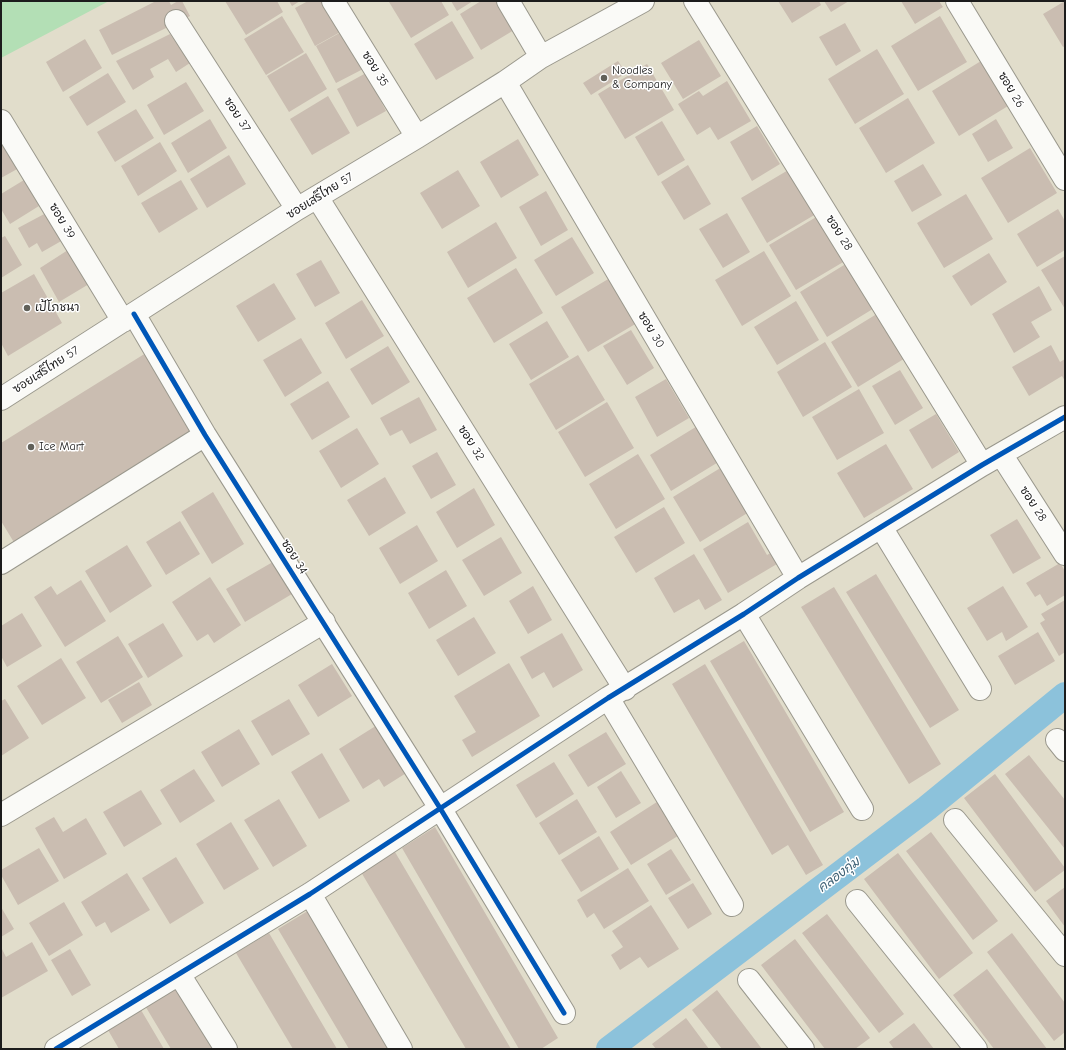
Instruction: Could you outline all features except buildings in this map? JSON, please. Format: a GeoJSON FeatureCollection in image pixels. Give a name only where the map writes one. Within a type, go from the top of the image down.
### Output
{"type":"FeatureCollection","features":[{"type":"Feature","properties":{"kind":"street","name":"ซอย 35"},"geometry":{"type":"LineString","coordinates":[[333,1],[417,137]]}},
{"type":"Feature","properties":{"kind":"street"},"geometry":{"type":"LineString","coordinates":[[508,1],[541,57]]}},
{"type":"Feature","properties":{"kind":"street","name":"ซอยเสรีไทย 57"},"geometry":{"type":"LineString","coordinates":[[1,398],[297,209],[505,82],[541,57],[643,1]]}},
{"type":"Feature","properties":{"kind":"street","name":"ซอย 28"},"geometry":{"type":"LineString","coordinates":[[696,1],[982,465]]}},
{"type":"Feature","properties":{"kind":"street","name":"ซอย 26"},"geometry":{"type":"LineString","coordinates":[[957,1],[1065,179]]}},
{"type":"Feature","properties":{"kind":"street","name":"ซอย 37"},"geometry":{"type":"LineString","coordinates":[[176,21],[297,209]]}},
{"type":"Feature","properties":{"kind":"street","name":"ซอย 30"},"geometry":{"type":"LineString","coordinates":[[505,82],[798,578]]}},
{"type":"Feature","properties":{"kind":"street","name":"ซอย 39"},"geometry":{"type":"LineString","coordinates":[[1,121],[129,317]]}},
{"type":"Feature","properties":{"kind":"street","name":"ซอย 32"},"geometry":{"type":"LineString","coordinates":[[317,197],[616,694],[732,905]]}},
{"type":"Feature","properties":{"kind":"street","name":"ซอย 34"},"geometry":{"type":"LineString","coordinates":[[129,317],[324,622],[440,808],[564,1013]]}},
{"type":"Feature","properties":{"kind":"street"},"geometry":{"type":"LineString","coordinates":[[57,1049],[310,894],[616,694],[744,614],[798,578],[982,465],[1065,417]]}},
{"type":"Feature","properties":{"kind":"street"},"geometry":{"type":"LineString","coordinates":[[1,563],[205,435]]}},
{"type":"Feature","properties":{"kind":"street","name":"ซอย 28"},"geometry":{"type":"LineString","coordinates":[[1001,454],[1065,554]]}},
{"type":"Feature","properties":{"kind":"street"},"geometry":{"type":"LineString","coordinates":[[881,527],[980,689]]}},
{"type":"Feature","properties":{"kind":"street"},"geometry":{"type":"LineString","coordinates":[[744,614],[862,809]]}},
{"type":"Feature","properties":{"kind":"street"},"geometry":{"type":"LineString","coordinates":[[1,815],[324,622]]}},
{"type":"Feature","properties":{"kind":"street"},"geometry":{"type":"LineString","coordinates":[[955,820],[1065,955]]}},
{"type":"Feature","properties":{"kind":"street"},"geometry":{"type":"LineString","coordinates":[[310,894],[401,1049]]}},
{"type":"Feature","properties":{"kind":"street"},"geometry":{"type":"LineString","coordinates":[[857,901],[976,1049]]}},
{"type":"Feature","properties":{"kind":"street"},"geometry":{"type":"LineString","coordinates":[[179,974],[226,1049]]}},
{"type":"Feature","properties":{"kind":"street"},"geometry":{"type":"LineString","coordinates":[[749,980],[803,1049]]}},
{"type":"Feature","properties":{"kind":"green space"},"geometry":{"type":"Polygon","coordinates":[[[1,1],[109,1],[1,58],[1,1]]]}},
{"type":"Feature","properties":{"kind":"waterway","name":"คลองกุ่ม"},"geometry":{"type":"LineString","coordinates":[[609,1049],[927,808],[1065,695]]}},
{"type":"Feature","properties":{"kind":"cycle path"},"geometry":{"type":"LineString","coordinates":[[134,314],[205,435],[440,808],[564,1013]]}},
{"type":"Feature","properties":{"kind":"cycle path"},"geometry":{"type":"LineString","coordinates":[[56,1049],[310,894],[608,698],[744,614],[798,578],[982,465],[1065,417]]}},
{"type":"Feature","properties":{"kind":"place","name":"Noodles & Company"},"geometry":{"type":"Point","coordinates":[604,78]}},
{"type":"Feature","properties":{"kind":"place","name":"เป้โภชนา"},"geometry":{"type":"Point","coordinates":[27,308]}},
{"type":"Feature","properties":{"kind":"place","name":"Ice Mart"},"geometry":{"type":"Point","coordinates":[31,447]}}]}
